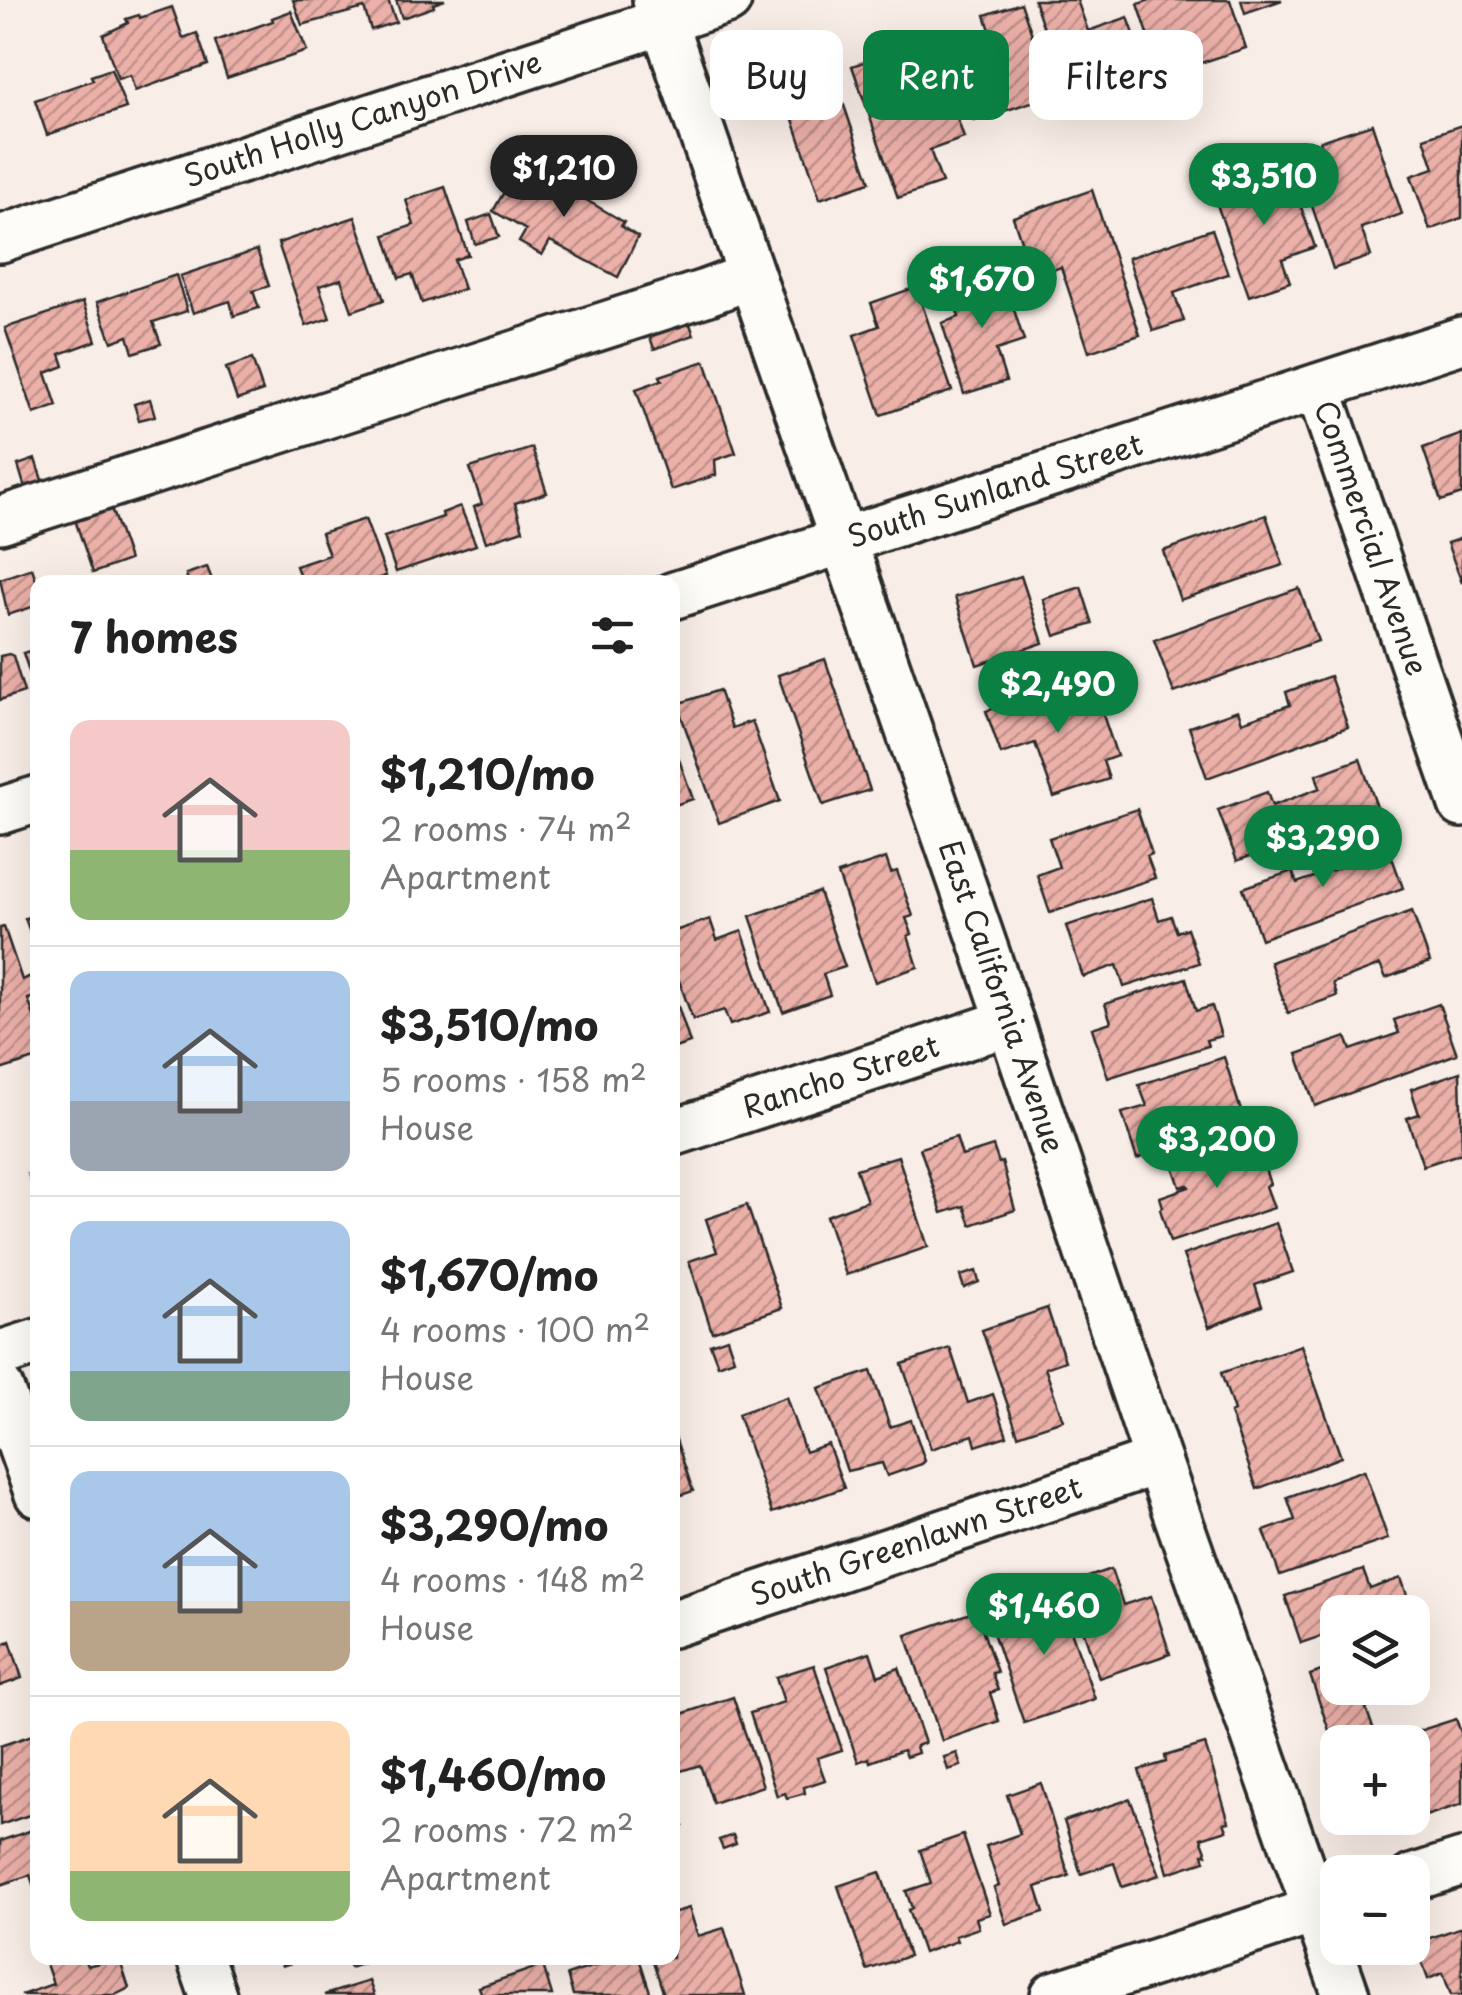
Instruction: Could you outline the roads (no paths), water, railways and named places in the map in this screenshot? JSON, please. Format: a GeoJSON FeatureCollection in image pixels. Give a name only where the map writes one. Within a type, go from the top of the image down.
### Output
{"type":"FeatureCollection","features":[{"type":"Feature","properties":{"kind":"street","name":"South Holly Canyon Drive"},"geometry":{"type":"LineString","coordinates":[[0,239],[659,10],[728,0]]}},
{"type":"Feature","properties":{"kind":"street","name":"East California Avenue"},"geometry":{"type":"LineString","coordinates":[[659,10],[1158,1461],[1320,1889]]}},
{"type":"Feature","properties":{"kind":"street"},"geometry":{"type":"LineString","coordinates":[[0,520],[752,276]]}},
{"type":"Feature","properties":{"kind":"street","name":"South Sunland Street"},"geometry":{"type":"LineString","coordinates":[[680,593],[1462,340]]}},
{"type":"Feature","properties":{"kind":"street","name":"Commercial Avenue"},"geometry":{"type":"LineString","coordinates":[[1318,387],[1462,804]]}},
{"type":"Feature","properties":{"kind":"street"},"geometry":{"type":"LineString","coordinates":[[0,811],[30,802]]}},
{"type":"Feature","properties":{"kind":"street","name":"Rancho Street"},"geometry":{"type":"LineString","coordinates":[[680,1130],[1010,1022]]}},
{"type":"Feature","properties":{"kind":"street"},"geometry":{"type":"LineString","coordinates":[[0,1354],[30,1345]]}},
{"type":"Feature","properties":{"kind":"street"},"geometry":{"type":"LineString","coordinates":[[0,1388],[30,1472]]}},
{"type":"Feature","properties":{"kind":"street","name":"South Greenlawn Street"},"geometry":{"type":"LineString","coordinates":[[680,1621],[1158,1461]]}},
{"type":"Feature","properties":{"kind":"street"},"geometry":{"type":"LineString","coordinates":[[1430,1872],[1462,1862]]}},
{"type":"Feature","properties":{"kind":"street"},"geometry":{"type":"LineString","coordinates":[[1054,1995],[1320,1909]]}},
{"type":"Feature","properties":{"kind":"street"},"geometry":{"type":"LineString","coordinates":[[203,1965],[214,1995]]}},
{"type":"Feature","properties":{"kind":"street","name":"East California Avenue"},"geometry":{"type":"LineString","coordinates":[[1340,1965],[1346,1995]]}}]}
